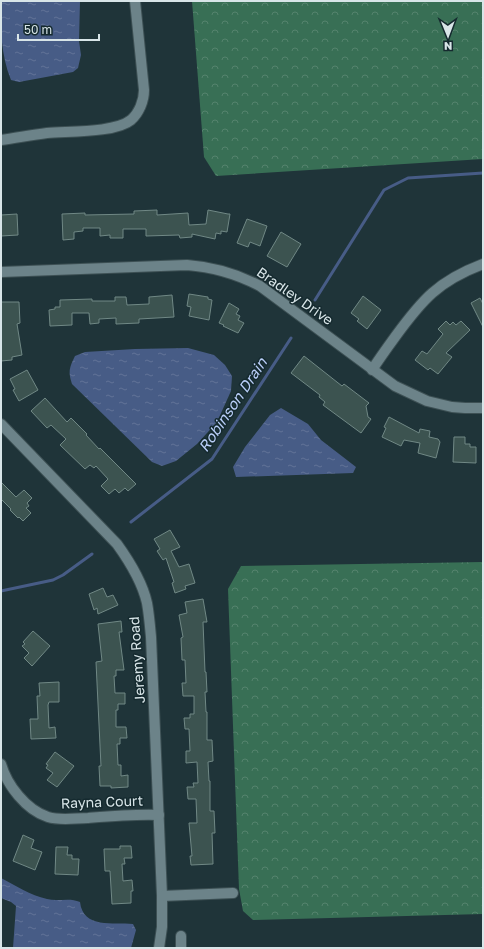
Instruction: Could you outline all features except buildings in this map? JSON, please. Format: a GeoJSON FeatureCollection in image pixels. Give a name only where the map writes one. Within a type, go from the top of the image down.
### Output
{"type":"FeatureCollection","features":[{"type":"Feature","properties":{"kind":"street"},"geometry":{"type":"LineString","coordinates":[[1,140],[47,133],[112,128],[124,124],[135,115],[142,103],[144,90],[135,1]]}},
{"type":"Feature","properties":{"kind":"street"},"geometry":{"type":"LineString","coordinates":[[372,370],[415,309],[425,299],[452,278],[483,264]]}},
{"type":"Feature","properties":{"kind":"street","name":"Bradley Drive"},"geometry":{"type":"LineString","coordinates":[[1,272],[188,265],[216,269],[246,279],[260,286],[395,386],[427,401],[458,408],[483,408]]}},
{"type":"Feature","properties":{"kind":"street","name":"Jeremy Road"},"geometry":{"type":"LineString","coordinates":[[1,424],[117,544],[127,558],[144,593],[147,604],[151,637],[159,814],[162,896],[162,927],[159,948]]}},
{"type":"Feature","properties":{"kind":"street","name":"Rayna Court"},"geometry":{"type":"LineString","coordinates":[[1,764],[7,779],[19,796],[36,810],[48,817],[66,819],[159,814]]}},
{"type":"Feature","properties":{"kind":"street"},"geometry":{"type":"LineString","coordinates":[[162,896],[233,893]]}},
{"type":"Feature","properties":{"kind":"street"},"geometry":{"type":"LineString","coordinates":[[181,936],[181,948]]}},
{"type":"Feature","properties":{"kind":"green space"},"geometry":{"type":"Polygon","coordinates":[[[192,1],[483,1],[483,159],[216,176],[204,157],[192,1]]]}},
{"type":"Feature","properties":{"kind":"green space"},"geometry":{"type":"Polygon","coordinates":[[[483,562],[483,914],[253,920],[243,911],[239,889],[228,589],[241,566],[483,562]]]}},
{"type":"Feature","properties":{"kind":"water"},"geometry":{"type":"Polygon","coordinates":[[[1,1],[80,1],[79,41],[81,55],[78,68],[73,72],[19,82],[11,80],[3,51],[1,1]]]}},
{"type":"Feature","properties":{"kind":"water"},"geometry":{"type":"Polygon","coordinates":[[[188,348],[214,355],[225,365],[232,376],[231,391],[217,422],[197,444],[176,461],[162,466],[152,462],[72,384],[70,373],[71,364],[75,356],[85,352],[188,348]]]}},
{"type":"Feature","properties":{"kind":"water"},"geometry":{"type":"Polygon","coordinates":[[[281,408],[308,424],[321,440],[356,467],[353,473],[236,477],[233,467],[245,447],[270,415],[281,408]]]}},
{"type":"Feature","properties":{"kind":"water"},"geometry":{"type":"Polygon","coordinates":[[[1,878],[23,890],[41,897],[51,900],[72,900],[80,902],[82,911],[87,917],[93,920],[108,923],[133,924],[136,930],[131,948],[13,948],[16,906],[1,898],[1,878]]]}},
{"type":"Feature","properties":{"kind":"waterway","name":"Robinson Drain"},"geometry":{"type":"LineString","coordinates":[[315,300],[384,190],[408,178],[483,173]]}},
{"type":"Feature","properties":{"kind":"waterway","name":"Robinson Drain"},"geometry":{"type":"LineString","coordinates":[[131,522],[212,459],[291,338]]}},
{"type":"Feature","properties":{"kind":"waterway","name":"Robinson Drain"},"geometry":{"type":"LineString","coordinates":[[1,591],[53,580],[63,575],[92,554]]}}]}
